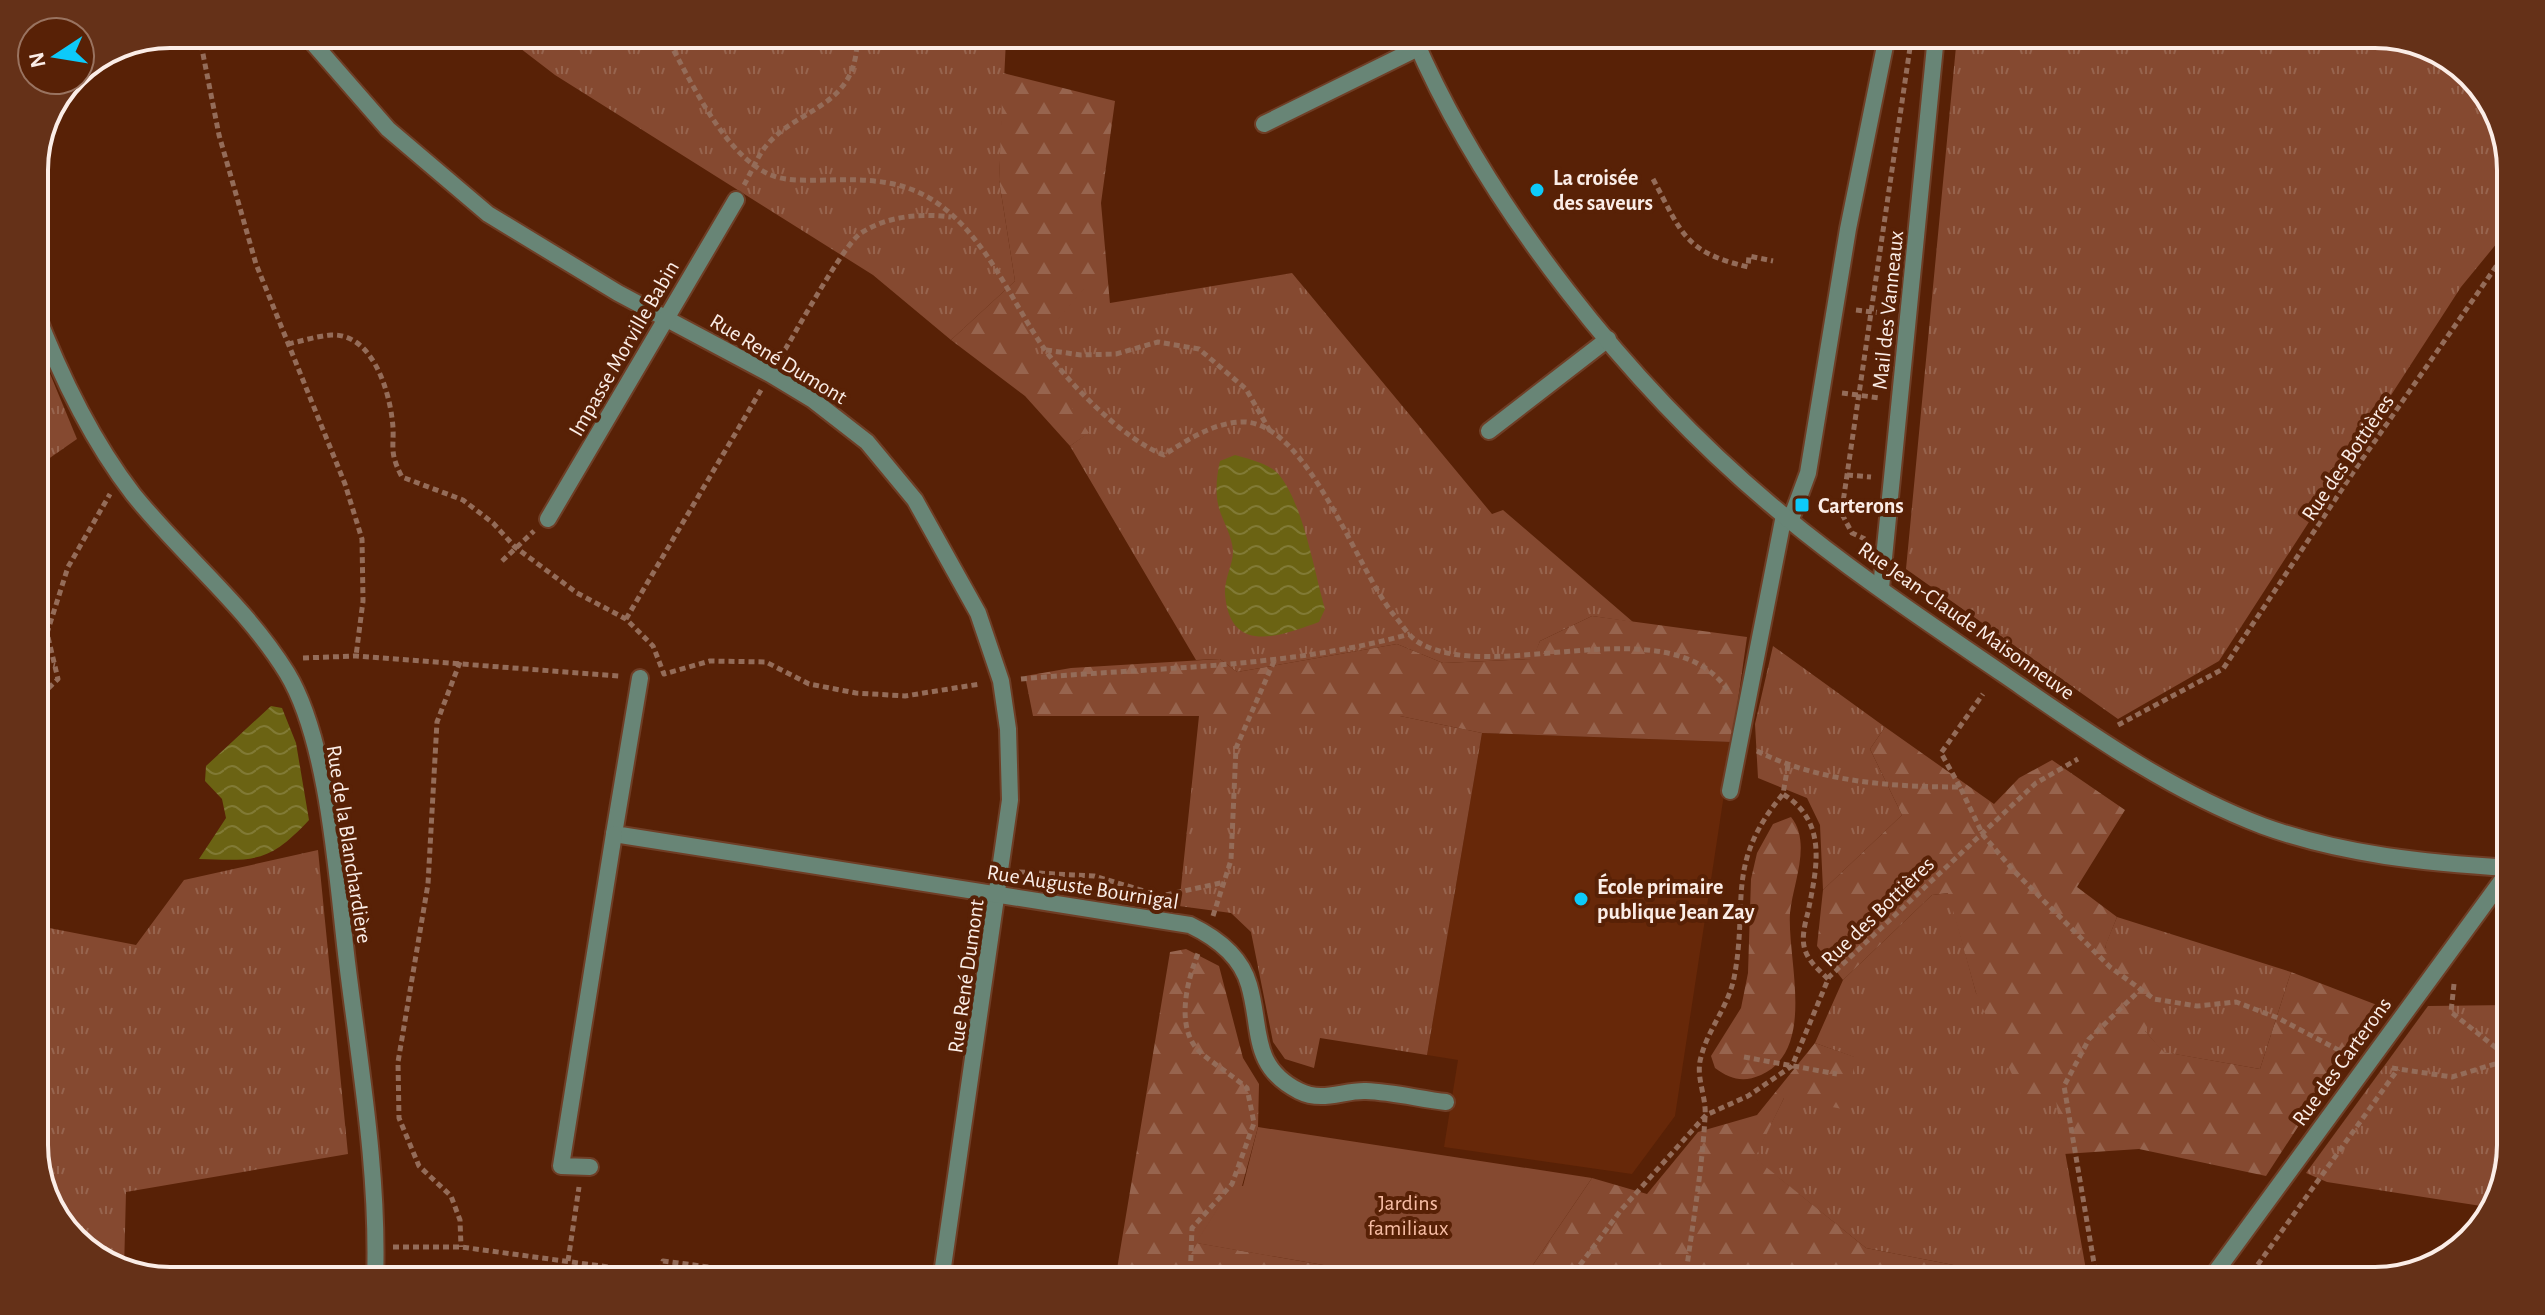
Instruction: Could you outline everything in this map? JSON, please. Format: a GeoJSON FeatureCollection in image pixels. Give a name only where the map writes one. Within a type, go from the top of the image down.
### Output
{"type":"FeatureCollection","features":[{"type":"Feature","properties":{"kind":"street","name":"Rue René Dumont"},"geometry":{"type":"LineString","coordinates":[[317,48],[388,129],[488,214],[618,293],[813,400],[867,442],[915,500],[949,556],[978,613],[1001,681],[1008,729],[1010,800],[999,896],[943,1267]]}},
{"type":"Feature","properties":{"kind":"street","name":"Rue Jean-Claude Maisonneuve"},"geometry":{"type":"LineString","coordinates":[[1264,124],[1407,48]]}},
{"type":"Feature","properties":{"kind":"street","name":"Rue Jean-Claude Maisonneuve"},"geometry":{"type":"LineString","coordinates":[[1419,48],[1488,173],[1553,272],[1608,339],[1692,430],[1788,517],[1881,588],[2104,744],[2187,794],[2266,826],[2351,851],[2424,863],[2497,867]]}},
{"type":"Feature","properties":{"kind":"street"},"geometry":{"type":"LineString","coordinates":[[1730,791],[1788,517],[1803,492],[1848,229],[1885,48]]}},
{"type":"Feature","properties":{"kind":"street","name":"Mail des Vanneaux"},"geometry":{"type":"LineString","coordinates":[[1881,588],[1935,48]]}},
{"type":"Feature","properties":{"kind":"street","name":"Impasse Morville Babin"},"geometry":{"type":"LineString","coordinates":[[548,519],[736,200]]}},
{"type":"Feature","properties":{"kind":"street"},"geometry":{"type":"LineString","coordinates":[[1489,431],[1608,339]]}},
{"type":"Feature","properties":{"kind":"street","name":"Rue de la Blanchardière"},"geometry":{"type":"LineString","coordinates":[[48,343],[58,369],[121,476],[256,628],[297,690],[321,774],[328,817],[365,1106],[375,1267]]}},
{"type":"Feature","properties":{"kind":"street"},"geometry":{"type":"LineString","coordinates":[[586,1167],[561,1166],[640,678]]}},
{"type":"Feature","properties":{"kind":"street","name":"Rue Auguste Bournigal"},"geometry":{"type":"LineString","coordinates":[[614,834],[1190,925],[1231,953],[1249,983],[1259,1047],[1271,1070],[1300,1091],[1336,1097],[1363,1091],[1446,1102]]}},
{"type":"Feature","properties":{"kind":"street","name":"Rue des Carterons"},"geometry":{"type":"LineString","coordinates":[[2219,1267],[2497,887]]}},
{"type":"Feature","properties":{"kind":"path"},"geometry":{"type":"LineString","coordinates":[[202,48],[219,135],[256,264],[345,484],[362,539],[363,601],[356,656]]}},
{"type":"Feature","properties":{"kind":"path"},"geometry":{"type":"LineString","coordinates":[[672,48],[703,104],[739,152],[771,175],[815,180],[879,179],[930,199],[973,236],[1045,350],[1094,403],[1145,448],[1164,455],[1210,428],[1244,421],[1270,432],[1312,469],[1380,598],[1417,642],[1457,655],[1597,647],[1675,655],[1716,673],[1740,709],[1744,725]]}},
{"type":"Feature","properties":{"kind":"path"},"geometry":{"type":"LineString","coordinates":[[736,200],[766,146],[825,106],[844,84],[857,56],[857,48]]}},
{"type":"Feature","properties":{"kind":"path"},"geometry":{"type":"LineString","coordinates":[[1842,509],[1910,48]]}},
{"type":"Feature","properties":{"kind":"path"},"geometry":{"type":"LineString","coordinates":[[1653,179],[1689,242],[1702,253],[1748,267],[1749,256],[1773,261]]}},
{"type":"Feature","properties":{"kind":"path"},"geometry":{"type":"LineString","coordinates":[[1848,229],[1916,237]]}},
{"type":"Feature","properties":{"kind":"path","name":"Rue des Bottières"},"geometry":{"type":"LineString","coordinates":[[2118,725],[2223,669],[2354,471],[2497,265]]}},
{"type":"Feature","properties":{"kind":"path"},"geometry":{"type":"LineString","coordinates":[[1836,307],[1908,316]]}},
{"type":"Feature","properties":{"kind":"path"},"geometry":{"type":"LineString","coordinates":[[288,344],[334,334],[354,343],[375,362],[385,384],[393,421],[391,457],[402,477],[463,500],[493,523],[515,547],[577,593],[626,619],[653,646],[664,674],[710,661],[766,662],[809,684],[856,693],[905,696],[1001,681],[1233,665],[1371,645],[1410,634]]}},
{"type":"Feature","properties":{"kind":"path"},"geometry":{"type":"LineString","coordinates":[[1045,350],[1081,355],[1116,354],[1158,342],[1199,349],[1246,389],[1270,432]]}},
{"type":"Feature","properties":{"kind":"path"},"geometry":{"type":"LineString","coordinates":[[1822,390],[1900,400]]}},
{"type":"Feature","properties":{"kind":"path"},"geometry":{"type":"LineString","coordinates":[[48,630],[68,567],[121,476]]}},
{"type":"Feature","properties":{"kind":"path"},"geometry":{"type":"LineString","coordinates":[[1803,492],[1836,503],[1842,509],[1852,533],[1864,539],[1886,541]]}},
{"type":"Feature","properties":{"kind":"path"},"geometry":{"type":"LineString","coordinates":[[502,561],[515,547]]}},
{"type":"Feature","properties":{"kind":"path"},"geometry":{"type":"LineString","coordinates":[[48,637],[58,679],[48,689]]}},
{"type":"Feature","properties":{"kind":"path"},"geometry":{"type":"LineString","coordinates":[[284,669],[307,656],[356,656],[640,678]]}},
{"type":"Feature","properties":{"kind":"path"},"geometry":{"type":"LineString","coordinates":[[460,662],[437,722],[428,884],[398,1062],[399,1118],[419,1166],[451,1196],[460,1220],[461,1247]]}},
{"type":"Feature","properties":{"kind":"path"},"geometry":{"type":"LineString","coordinates":[[48,663],[55,665]]}},
{"type":"Feature","properties":{"kind":"path"},"geometry":{"type":"LineString","coordinates":[[1983,694],[1941,753],[1983,835],[2110,967],[2154,999],[2197,1006],[2236,1002],[2278,1018],[2330,1049],[2398,1069],[2452,1077],[2497,1063]]}},
{"type":"Feature","properties":{"kind":"path"},"geometry":{"type":"LineString","coordinates":[[1741,743],[1788,765],[1867,782],[1960,787]]}},
{"type":"Feature","properties":{"kind":"path","name":"Rue des Bottières"},"geometry":{"type":"LineString","coordinates":[[1792,1066],[1828,979],[2036,783],[2078,759]]}},
{"type":"Feature","properties":{"kind":"path"},"geometry":{"type":"LineString","coordinates":[[1687,1267],[1706,1115],[1700,1079],[1701,1057],[1728,1000],[1734,977],[1740,878],[1749,848],[1768,812],[1783,794],[1788,765]]}},
{"type":"Feature","properties":{"kind":"path"},"geometry":{"type":"LineString","coordinates":[[1783,794],[1810,817],[1815,831],[1814,880],[1804,949],[1813,965],[1828,979]]}},
{"type":"Feature","properties":{"kind":"path"},"geometry":{"type":"LineString","coordinates":[[1002,873],[1062,872],[1094,876],[1161,896],[1225,882]]}},
{"type":"Feature","properties":{"kind":"path"},"geometry":{"type":"LineString","coordinates":[[2458,968],[2451,1012],[2497,1049]]}},
{"type":"Feature","properties":{"kind":"path"},"geometry":{"type":"LineString","coordinates":[[2095,1267],[2064,1086],[2089,1039],[2141,989]]}},
{"type":"Feature","properties":{"kind":"path"},"geometry":{"type":"LineString","coordinates":[[1744,1057],[1837,1074]]}},
{"type":"Feature","properties":{"kind":"path"},"geometry":{"type":"LineString","coordinates":[[1578,1267],[1621,1210],[1706,1115],[1748,1096],[1792,1066]]}},
{"type":"Feature","properties":{"kind":"path"},"geometry":{"type":"LineString","coordinates":[[2256,1267],[2398,1069]]}},
{"type":"Feature","properties":{"kind":"path"},"geometry":{"type":"LineString","coordinates":[[568,1261],[586,1167]]}},
{"type":"Feature","properties":{"kind":"path"},"geometry":{"type":"LineString","coordinates":[[376,1246],[461,1247],[600,1267]]}},
{"type":"Feature","properties":{"kind":"path"},"geometry":{"type":"LineString","coordinates":[[662,1267],[663,1261],[709,1267]]}},
{"type":"Feature","properties":{"kind":"shaded area","name":"École primaire publique Jean Zay"},"geometry":{"type":"Polygon","coordinates":[[[1482,733],[1732,742],[1675,1116],[1632,1174],[1444,1147],[1458,1060],[1427,1055],[1482,733]]]}},
{"type":"Feature","properties":{"kind":"green space"},"geometry":{"type":"Polygon","coordinates":[[[520,48],[1006,48],[999,180],[1015,281],[951,340],[873,275],[555,75],[520,48]]]}},
{"type":"Feature","properties":{"kind":"green space"},"geometry":{"type":"Polygon","coordinates":[[[1956,48],[2375,48],[2414,54],[2443,69],[2467,90],[2484,116],[2495,146],[2497,243],[2461,287],[2219,661],[2118,719],[1906,569],[1956,48]]]}},
{"type":"Feature","properties":{"kind":"green space"},"geometry":{"type":"Polygon","coordinates":[[[1003,73],[1115,101],[1101,203],[1110,304],[1085,288],[1033,349],[1089,433],[1070,446],[1025,396],[951,340],[1015,281],[999,180],[1003,73]]]}},
{"type":"Feature","properties":{"kind":"green space"},"geometry":{"type":"Polygon","coordinates":[[[1292,273],[1492,514],[1503,510],[1633,622],[1592,616],[1540,641],[1533,659],[1443,663],[1397,644],[1237,672],[1220,659],[1196,660],[1070,446],[1088,433],[1032,349],[1085,287],[1110,303],[1292,273]]]}},
{"type":"Feature","properties":{"kind":"green space"},"geometry":{"type":"Polygon","coordinates":[[[48,369],[77,439],[48,459],[48,369]]]}},
{"type":"Feature","properties":{"kind":"green space"},"geometry":{"type":"Polygon","coordinates":[[[1592,616],[1747,637],[1732,742],[1482,733],[1400,716],[1033,716],[1025,676],[1071,668],[1220,659],[1237,672],[1397,644],[1443,663],[1532,659],[1540,641],[1592,616]]]}},
{"type":"Feature","properties":{"kind":"green space"},"geometry":{"type":"Polygon","coordinates":[[[1773,646],[1885,727],[1870,749],[1902,815],[1823,890],[1820,825],[1807,798],[1758,778],[1755,724],[1773,646]]]}},
{"type":"Feature","properties":{"kind":"green space"},"geometry":{"type":"Polygon","coordinates":[[[1199,716],[1400,716],[1482,733],[1427,1055],[1320,1038],[1314,1068],[1285,1059],[1273,1042],[1251,932],[1231,913],[1179,906],[1199,716]]]}},
{"type":"Feature","properties":{"kind":"green space"},"geometry":{"type":"Polygon","coordinates":[[[1885,727],[1994,804],[2019,778],[2052,760],[2125,810],[2077,887],[2117,917],[2105,947],[2161,991],[2145,1031],[2164,1052],[2260,1069],[2291,972],[2377,1005],[2266,1176],[2139,1149],[2064,1154],[2056,1102],[2026,1106],[1976,993],[1948,893],[1932,895],[1843,980],[1817,946],[1823,890],[1902,815],[1870,749],[1885,727]]]}},
{"type":"Feature","properties":{"kind":"green space"},"geometry":{"type":"Polygon","coordinates":[[[1791,817],[1797,827],[1801,851],[1790,913],[1794,1025],[1789,1045],[1778,1063],[1761,1075],[1737,1079],[1715,1068],[1711,1056],[1741,1008],[1748,973],[1751,879],[1757,853],[1773,824],[1791,817]]]}},
{"type":"Feature","properties":{"kind":"green space"},"geometry":{"type":"Polygon","coordinates":[[[318,850],[348,1154],[126,1192],[124,1258],[102,1246],[78,1225],[61,1199],[50,1169],[48,928],[136,945],[184,880],[318,850]]]}},
{"type":"Feature","properties":{"kind":"green space"},"geometry":{"type":"Polygon","coordinates":[[[1949,893],[1976,993],[2056,1101],[2086,1267],[1964,1267],[1866,1248],[1754,1158],[1784,1098],[1854,1057],[1815,1043],[1843,980],[1932,895],[1949,893]]]}},
{"type":"Feature","properties":{"kind":"green space"},"geometry":{"type":"Polygon","coordinates":[[[2117,917],[2291,972],[2260,1069],[2163,1052],[2145,1031],[2105,946],[2117,917]]]}},
{"type":"Feature","properties":{"kind":"green space"},"geometry":{"type":"Polygon","coordinates":[[[1186,949],[1219,966],[1243,1058],[1259,1084],[1258,1127],[1242,1186],[1197,1243],[1335,1267],[1117,1267],[1170,952],[1186,949]]]}},
{"type":"Feature","properties":{"kind":"green space"},"geometry":{"type":"Polygon","coordinates":[[[2497,1005],[2495,1169],[2480,1206],[2327,1182],[2306,1173],[2428,1006],[2497,1005]]]}},
{"type":"Feature","properties":{"kind":"green space"},"geometry":{"type":"Polygon","coordinates":[[[1815,1043],[1855,1057],[1848,1110],[1784,1098],[1755,1158],[1866,1248],[1964,1267],[1532,1267],[1592,1178],[1647,1194],[1698,1132],[1757,1115],[1815,1043]]]}},
{"type":"Feature","properties":{"kind":"green space","name":"Jardins familiaux"},"geometry":{"type":"Polygon","coordinates":[[[1258,1127],[1592,1178],[1532,1267],[1335,1267],[1196,1243],[1233,1184],[1243,1186],[1258,1127]]]}},
{"type":"Feature","properties":{"kind":"water"},"geometry":{"type":"Polygon","coordinates":[[[1235,455],[1271,468],[1288,489],[1302,522],[1325,609],[1319,622],[1273,636],[1259,636],[1247,634],[1236,626],[1229,614],[1225,588],[1233,551],[1218,504],[1217,477],[1220,461],[1235,455]]]}},
{"type":"Feature","properties":{"kind":"water"},"geometry":{"type":"Polygon","coordinates":[[[271,706],[282,708],[296,743],[309,820],[283,845],[260,856],[234,860],[199,859],[226,818],[222,799],[205,781],[206,766],[271,706]]]}},
{"type":"Feature","properties":{"kind":"place","name":"La croisée des saveurs"},"geometry":{"type":"Point","coordinates":[1537,190]}},
{"type":"Feature","properties":{"kind":"place","name":"Carterons"},"geometry":{"type":"Point","coordinates":[1802,505]}},
{"type":"Feature","properties":{"kind":"place","name":"École primaire publique Jean Zay"},"geometry":{"type":"Point","coordinates":[1581,899]}}]}
